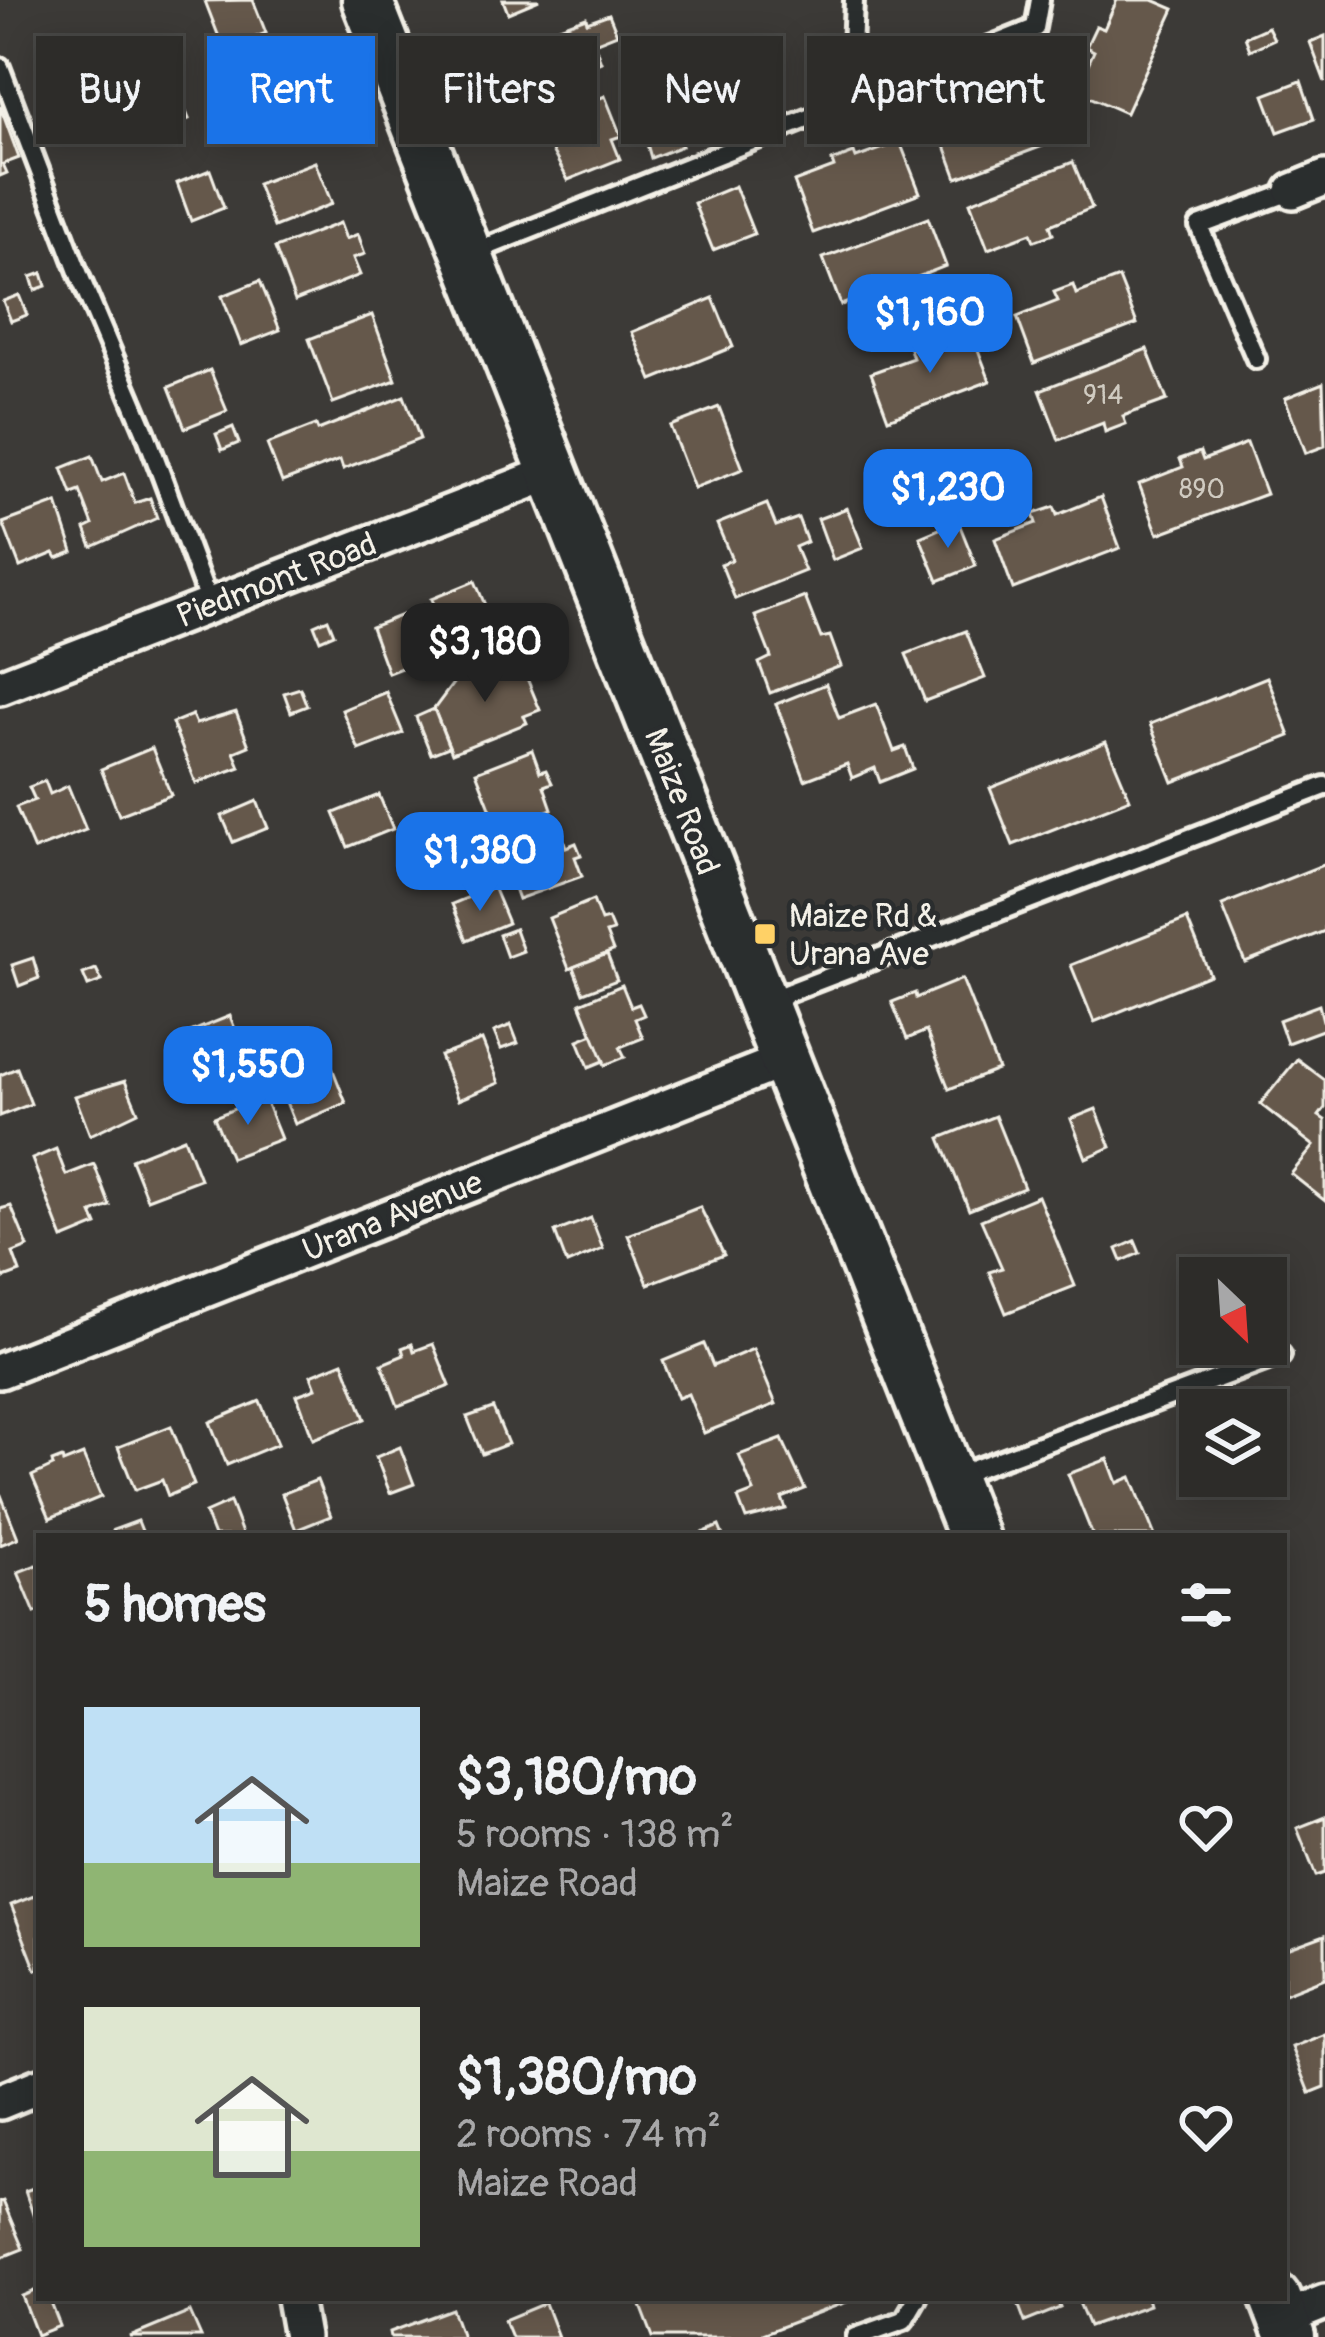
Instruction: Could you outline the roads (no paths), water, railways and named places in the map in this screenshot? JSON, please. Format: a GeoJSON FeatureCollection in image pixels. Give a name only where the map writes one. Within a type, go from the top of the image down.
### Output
{"type":"FeatureCollection","features":[{"type":"Feature","properties":{"kind":"street","name":"Maize Road"},"geometry":{"type":"LineString","coordinates":[[367,0],[973,1533]]}},
{"type":"Feature","properties":{"kind":"street"},"geometry":{"type":"LineString","coordinates":[[1293,191],[1325,178]]}},
{"type":"Feature","properties":{"kind":"street","name":"Piedmont Road"},"geometry":{"type":"LineString","coordinates":[[0,687],[553,472]]}},
{"type":"Feature","properties":{"kind":"street","name":"Urana Avenue"},"geometry":{"type":"LineString","coordinates":[[0,1371],[784,1060]]}},
{"type":"Feature","properties":{"kind":"street"},"geometry":{"type":"LineString","coordinates":[[0,2102],[36,2087]]}},
{"type":"Feature","properties":{"kind":"street"},"geometry":{"type":"LineString","coordinates":[[295,2301],[301,2337]]}},
{"type":"Feature","properties":{"kind":"lane"},"geometry":{"type":"LineString","coordinates":[[853,36],[854,0]]}},
{"type":"Feature","properties":{"kind":"lane"},"geometry":{"type":"LineString","coordinates":[[1015,36],[1035,28],[1040,0]]}},
{"type":"Feature","properties":{"kind":"lane"},"geometry":{"type":"LineString","coordinates":[[0,67],[80,277],[146,431],[209,604]]}},
{"type":"Feature","properties":{"kind":"lane"},"geometry":{"type":"LineString","coordinates":[[467,255],[807,119]]}},
{"type":"Feature","properties":{"kind":"lane"},"geometry":{"type":"LineString","coordinates":[[1256,359],[1199,226],[1293,191]]}},
{"type":"Feature","properties":{"kind":"lane"},"geometry":{"type":"LineString","coordinates":[[762,1003],[1325,786]]}},
{"type":"Feature","properties":{"kind":"lane"},"geometry":{"type":"LineString","coordinates":[[951,1478],[1256,1365]]}},
{"type":"Feature","properties":{"kind":"lane"},"geometry":{"type":"LineString","coordinates":[[856,2337],[904,2320],[915,2301]]}},
{"type":"Feature","properties":{"kind":"place","name":"Maize Rd & Urana Ave"},"geometry":{"type":"Point","coordinates":[765,934]}}]}
